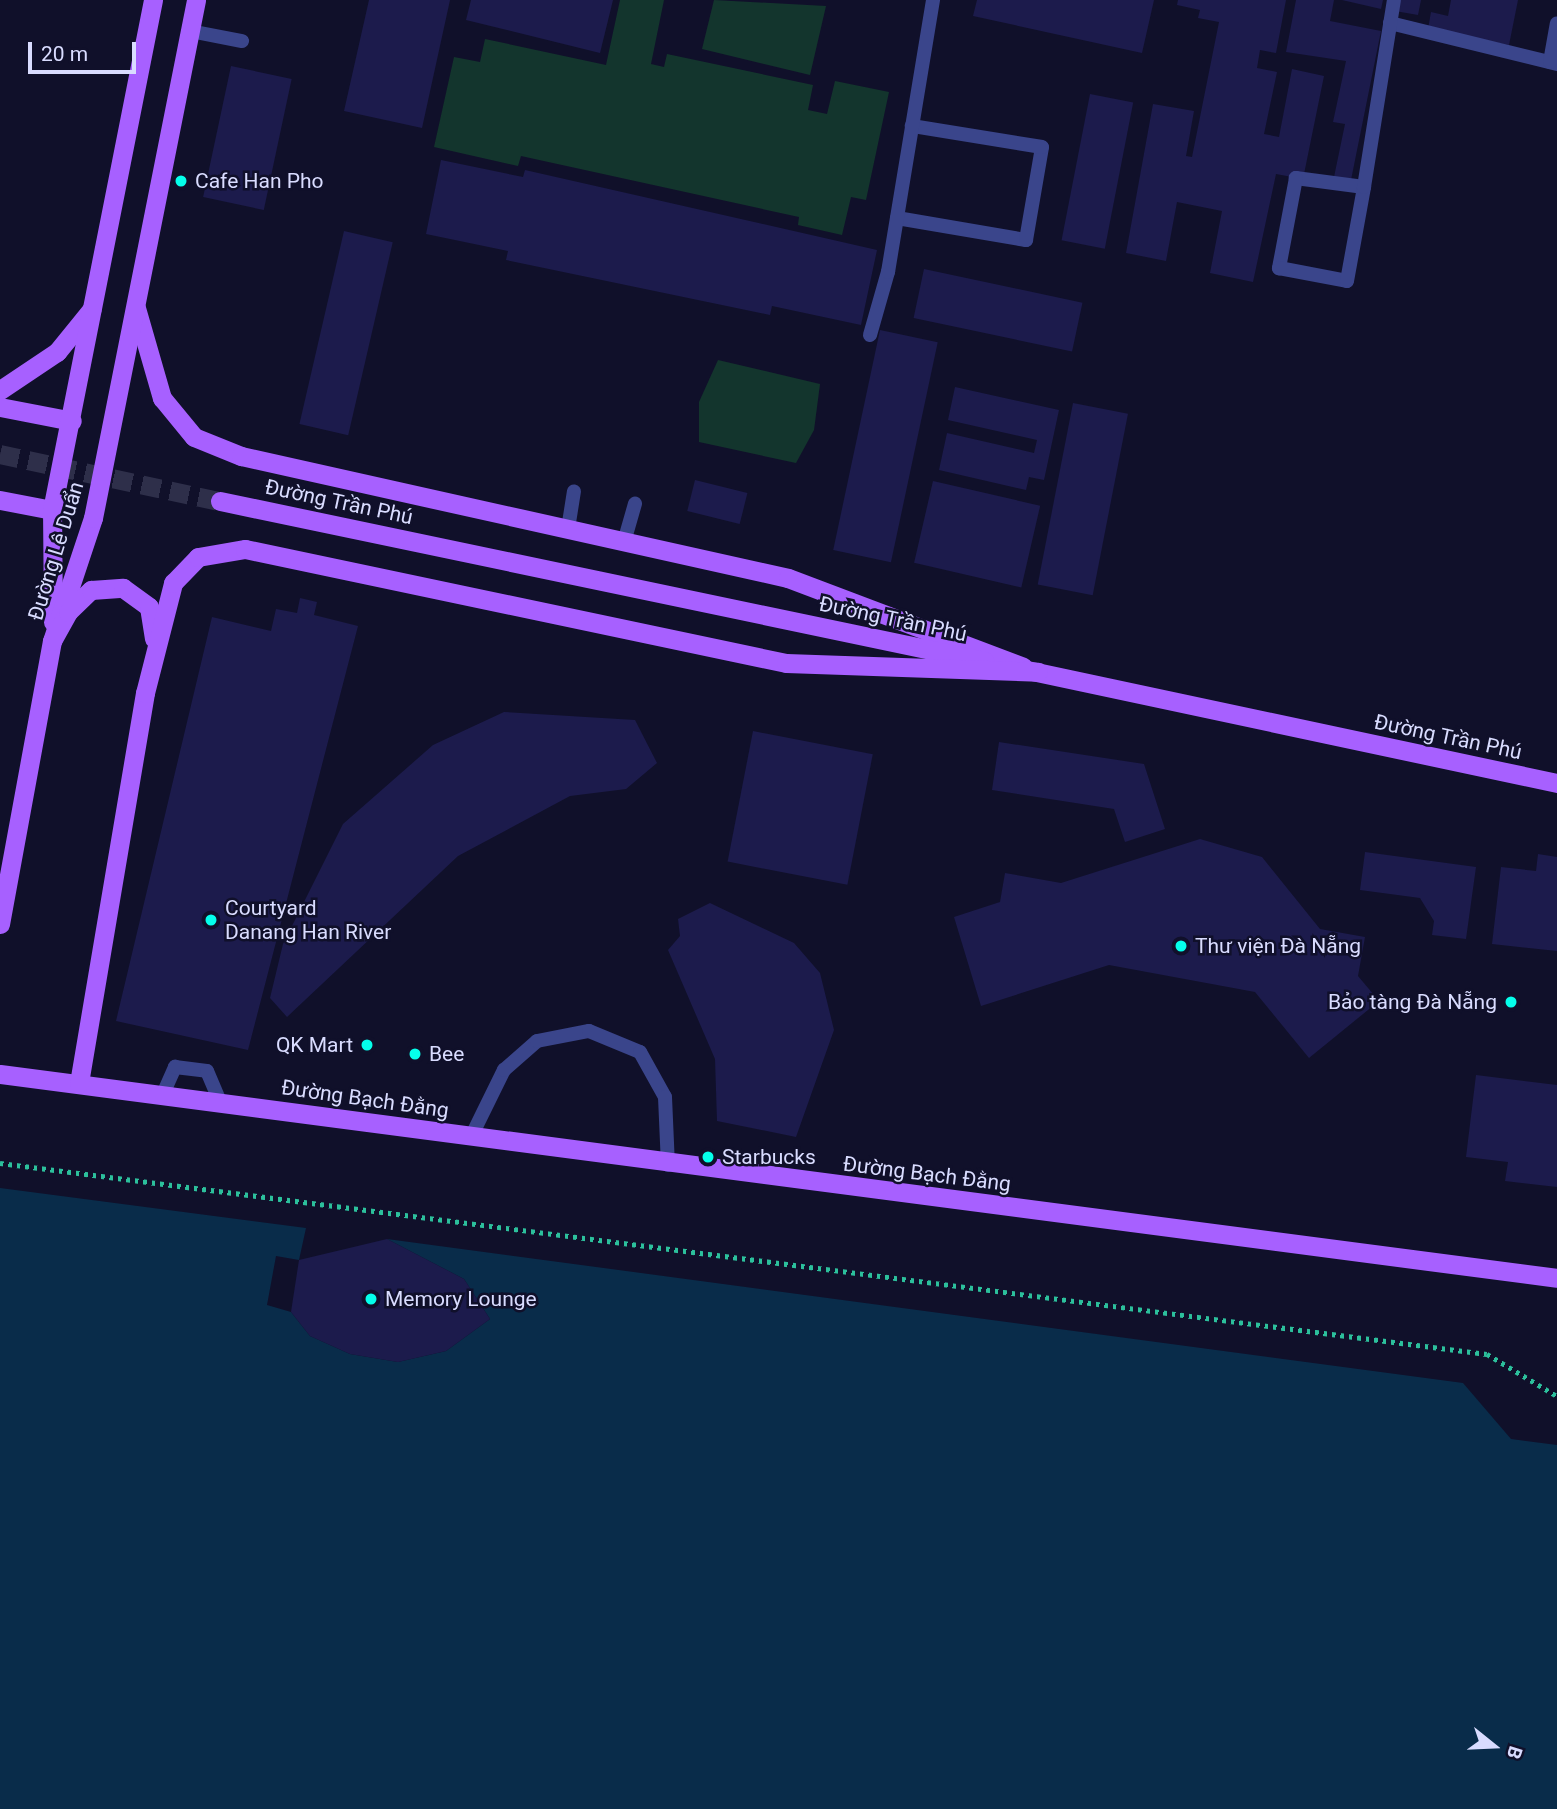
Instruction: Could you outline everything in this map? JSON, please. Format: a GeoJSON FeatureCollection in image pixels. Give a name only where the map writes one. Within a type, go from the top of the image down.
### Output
{"type":"FeatureCollection","features":[{"type":"Feature","properties":{"kind":"main road","name":"Đường Lê Duẩn"},"geometry":{"type":"LineString","coordinates":[[52,641],[52,510],[99,299],[153,0]]}},
{"type":"Feature","properties":{"kind":"main road","name":"Đường Lê Duẩn"},"geometry":{"type":"LineString","coordinates":[[52,641],[93,518],[196,0]]}},
{"type":"Feature","properties":{"kind":"main road"},"geometry":{"type":"LineString","coordinates":[[0,390],[57,352],[99,299]]}},
{"type":"Feature","properties":{"kind":"main road"},"geometry":{"type":"LineString","coordinates":[[136,308],[162,398],[194,437],[241,456],[788,578],[1038,672]]}},
{"type":"Feature","properties":{"kind":"main road"},"geometry":{"type":"LineString","coordinates":[[0,407],[72,421]]}},
{"type":"Feature","properties":{"kind":"main road"},"geometry":{"type":"LineString","coordinates":[[0,500],[52,510]]}},
{"type":"Feature","properties":{"kind":"main road","name":"Đường Trần Phú"},"geometry":{"type":"LineString","coordinates":[[220,501],[1557,783]]}},
{"type":"Feature","properties":{"kind":"main road"},"geometry":{"type":"LineString","coordinates":[[145,692],[173,583],[198,557],[219,550],[245,550],[786,663],[1038,672]]}},
{"type":"Feature","properties":{"kind":"main road"},"geometry":{"type":"LineString","coordinates":[[0,924],[52,641],[68,612],[91,590],[109,586],[139,597],[149,607],[155,632],[79,1083]]}},
{"type":"Feature","properties":{"kind":"main road","name":"Đường Bạch Đằng"},"geometry":{"type":"LineString","coordinates":[[0,1074],[668,1164],[1557,1278]]}},
{"type":"Feature","properties":{"kind":"street"},"geometry":{"type":"LineString","coordinates":[[870,335],[897,218],[933,0]]}},
{"type":"Feature","properties":{"kind":"street"},"geometry":{"type":"LineString","coordinates":[[1364,187],[1296,178],[1279,268],[1347,281],[1364,187],[1394,0]]}},
{"type":"Feature","properties":{"kind":"street"},"geometry":{"type":"LineString","coordinates":[[1390,23],[1553,63],[1557,23]]}},
{"type":"Feature","properties":{"kind":"street"},"geometry":{"type":"LineString","coordinates":[[190,31],[242,41]]}},
{"type":"Feature","properties":{"kind":"street"},"geometry":{"type":"LineString","coordinates":[[897,218],[1026,240],[1042,147],[912,126]]}},
{"type":"Feature","properties":{"kind":"street"},"geometry":{"type":"LineString","coordinates":[[568,529],[574,491]]}},
{"type":"Feature","properties":{"kind":"street"},"geometry":{"type":"LineString","coordinates":[[624,542],[635,504]]}},
{"type":"Feature","properties":{"kind":"street"},"geometry":{"type":"LineString","coordinates":[[471,1137],[504,1070],[537,1041],[589,1031],[640,1052],[665,1097],[668,1164]]}},
{"type":"Feature","properties":{"kind":"street"},"geometry":{"type":"LineString","coordinates":[[163,1094],[175,1067],[207,1070],[220,1102]]}},
{"type":"Feature","properties":{"kind":"path"},"geometry":{"type":"LineString","coordinates":[[0,1163],[1487,1354],[1557,1396]]}},
{"type":"Feature","properties":{"kind":"green space"},"geometry":{"type":"Polygon","coordinates":[[[620,0],[664,0],[651,64],[664,67],[667,54],[813,85],[808,110],[827,114],[835,81],[889,92],[866,200],[851,197],[842,235],[798,225],[799,217],[521,156],[518,166],[434,147],[454,57],[480,62],[485,39],[606,65],[620,0]]]}},
{"type":"Feature","properties":{"kind":"green space"},"geometry":{"type":"Polygon","coordinates":[[[714,0],[826,6],[810,75],[702,49],[714,0]]]}},
{"type":"Feature","properties":{"kind":"green space"},"geometry":{"type":"Polygon","coordinates":[[[718,360],[820,384],[814,430],[796,463],[699,442],[699,402],[718,360]]]}},
{"type":"Feature","properties":{"kind":"water"},"geometry":{"type":"Polygon","coordinates":[[[0,1188],[306,1228],[299,1260],[276,1256],[267,1305],[291,1312],[310,1336],[350,1354],[398,1362],[446,1351],[490,1319],[464,1279],[387,1239],[1463,1383],[1511,1439],[1557,1445],[1557,1809],[0,1809],[0,1188]]]}},
{"type":"Feature","properties":{"kind":"building"},"geometry":{"type":"Polygon","coordinates":[[[369,0],[450,0],[422,128],[344,111],[369,0]]]}},
{"type":"Feature","properties":{"kind":"building"},"geometry":{"type":"Polygon","coordinates":[[[471,0],[613,0],[600,53],[466,20],[471,0]]]}},
{"type":"Feature","properties":{"kind":"building"},"geometry":{"type":"Polygon","coordinates":[[[977,0],[1154,0],[1142,53],[973,16],[977,0]]]}},
{"type":"Feature","properties":{"kind":"building"},"geometry":{"type":"Polygon","coordinates":[[[1178,0],[1286,0],[1276,53],[1260,50],[1257,68],[1277,72],[1264,134],[1279,137],[1292,69],[1324,76],[1303,179],[1276,174],[1253,282],[1210,273],[1222,211],[1177,202],[1166,261],[1126,253],[1153,104],[1194,111],[1186,156],[1192,157],[1219,22],[1198,18],[1200,10],[1177,5],[1178,0]]]}},
{"type":"Feature","properties":{"kind":"building"},"geometry":{"type":"Polygon","coordinates":[[[1296,0],[1334,0],[1330,21],[1381,31],[1351,180],[1334,177],[1345,124],[1333,122],[1346,61],[1286,52],[1296,0]]]}},
{"type":"Feature","properties":{"kind":"building"},"geometry":{"type":"Polygon","coordinates":[[[1342,0],[1383,0],[1381,9],[1342,0]]]}},
{"type":"Feature","properties":{"kind":"building"},"geometry":{"type":"Polygon","coordinates":[[[1398,0],[1421,0],[1418,15],[1395,11],[1398,0]]]}},
{"type":"Feature","properties":{"kind":"building"},"geometry":{"type":"Polygon","coordinates":[[[1451,0],[1518,0],[1509,45],[1428,29],[1431,12],[1448,16],[1451,0]]]}},
{"type":"Feature","properties":{"kind":"building"},"geometry":{"type":"Polygon","coordinates":[[[231,66],[292,79],[264,210],[203,197],[231,66]]]}},
{"type":"Feature","properties":{"kind":"building"},"geometry":{"type":"Polygon","coordinates":[[[1090,94],[1133,102],[1105,249],[1062,240],[1090,94]]]}},
{"type":"Feature","properties":{"kind":"building"},"geometry":{"type":"Polygon","coordinates":[[[441,160],[523,177],[525,170],[877,250],[861,325],[772,306],[770,315],[506,260],[508,251],[426,234],[441,160]]]}},
{"type":"Feature","properties":{"kind":"building"},"geometry":{"type":"Polygon","coordinates":[[[344,231],[393,242],[348,435],[299,424],[344,231]]]}},
{"type":"Feature","properties":{"kind":"building"},"geometry":{"type":"Polygon","coordinates":[[[924,269],[1082,303],[1072,352],[914,318],[924,269]]]}},
{"type":"Feature","properties":{"kind":"building"},"geometry":{"type":"Polygon","coordinates":[[[880,330],[938,342],[891,562],[833,550],[880,330]]]}},
{"type":"Feature","properties":{"kind":"building"},"geometry":{"type":"Polygon","coordinates":[[[955,387],[1059,410],[1044,480],[1029,477],[1026,490],[939,470],[947,433],[1034,453],[1037,440],[948,420],[955,387]]]}},
{"type":"Feature","properties":{"kind":"building"},"geometry":{"type":"Polygon","coordinates":[[[1073,403],[1128,414],[1093,595],[1038,585],[1073,403]]]}},
{"type":"Feature","properties":{"kind":"building"},"geometry":{"type":"Polygon","coordinates":[[[695,480],[747,493],[740,524],[687,511],[695,480]]]}},
{"type":"Feature","properties":{"kind":"building"},"geometry":{"type":"Polygon","coordinates":[[[933,481],[1040,506],[1021,588],[914,563],[933,481]]]}},
{"type":"Feature","properties":{"kind":"building","name":"Courtyard Danang Han River"},"geometry":{"type":"Polygon","coordinates":[[[300,598],[317,602],[314,615],[358,626],[248,1050],[116,1021],[212,617],[271,631],[276,609],[297,613],[300,598]]]}},
{"type":"Feature","properties":{"kind":"building"},"geometry":{"type":"Polygon","coordinates":[[[504,712],[635,720],[657,763],[626,789],[570,796],[458,856],[287,1017],[270,998],[283,944],[343,824],[433,745],[504,712]]]}},
{"type":"Feature","properties":{"kind":"building"},"geometry":{"type":"Polygon","coordinates":[[[753,731],[873,754],[847,885],[728,862],[753,731]]]}},
{"type":"Feature","properties":{"kind":"building"},"geometry":{"type":"Polygon","coordinates":[[[999,742],[1144,764],[1165,829],[1125,842],[1114,809],[992,790],[999,742]]]}},
{"type":"Feature","properties":{"kind":"building"},"geometry":{"type":"Polygon","coordinates":[[[1200,839],[1262,857],[1320,929],[1365,937],[1358,976],[1379,1001],[1309,1058],[1255,992],[1109,965],[981,1006],[954,917],[1000,902],[1005,873],[1061,883],[1200,839]]]}},
{"type":"Feature","properties":{"kind":"building"},"geometry":{"type":"Polygon","coordinates":[[[1365,852],[1476,867],[1466,939],[1432,935],[1434,921],[1420,898],[1360,890],[1365,852]]]}},
{"type":"Feature","properties":{"kind":"building"},"geometry":{"type":"Polygon","coordinates":[[[1538,854],[1557,857],[1557,951],[1492,944],[1501,867],[1536,871],[1538,854]]]}},
{"type":"Feature","properties":{"kind":"building"},"geometry":{"type":"Polygon","coordinates":[[[710,903],[794,943],[820,973],[834,1030],[796,1137],[717,1121],[715,1059],[668,950],[680,936],[678,919],[710,903]]]}},
{"type":"Feature","properties":{"kind":"building"},"geometry":{"type":"Polygon","coordinates":[[[1476,1075],[1557,1085],[1557,1187],[1505,1181],[1508,1162],[1466,1157],[1476,1075]]]}},
{"type":"Feature","properties":{"kind":"building"},"geometry":{"type":"Polygon","coordinates":[[[387,1239],[464,1279],[490,1319],[446,1351],[398,1362],[350,1354],[310,1336],[291,1312],[299,1260],[387,1239]]]}},
{"type":"Feature","properties":{"kind":"tunnel"},"geometry":{"type":"LineString","coordinates":[[0,454],[220,501]]}},
{"type":"Feature","properties":{"kind":"place","name":"Cafe Han Pho"},"geometry":{"type":"Point","coordinates":[181,181]}},
{"type":"Feature","properties":{"kind":"place","name":"Courtyard Danang Han River"},"geometry":{"type":"Point","coordinates":[211,920]}},
{"type":"Feature","properties":{"kind":"place","name":"Thư viện Đà Nẵng"},"geometry":{"type":"Point","coordinates":[1181,946]}},
{"type":"Feature","properties":{"kind":"place","name":"Bảo tàng Đà Nẵng"},"geometry":{"type":"Point","coordinates":[1511,1002]}},
{"type":"Feature","properties":{"kind":"place","name":"QK Mart"},"geometry":{"type":"Point","coordinates":[367,1045]}},
{"type":"Feature","properties":{"kind":"place","name":"Bee"},"geometry":{"type":"Point","coordinates":[415,1054]}},
{"type":"Feature","properties":{"kind":"place","name":"Starbucks"},"geometry":{"type":"Point","coordinates":[708,1157]}},
{"type":"Feature","properties":{"kind":"place","name":"Memory Lounge"},"geometry":{"type":"Point","coordinates":[371,1299]}}]}
